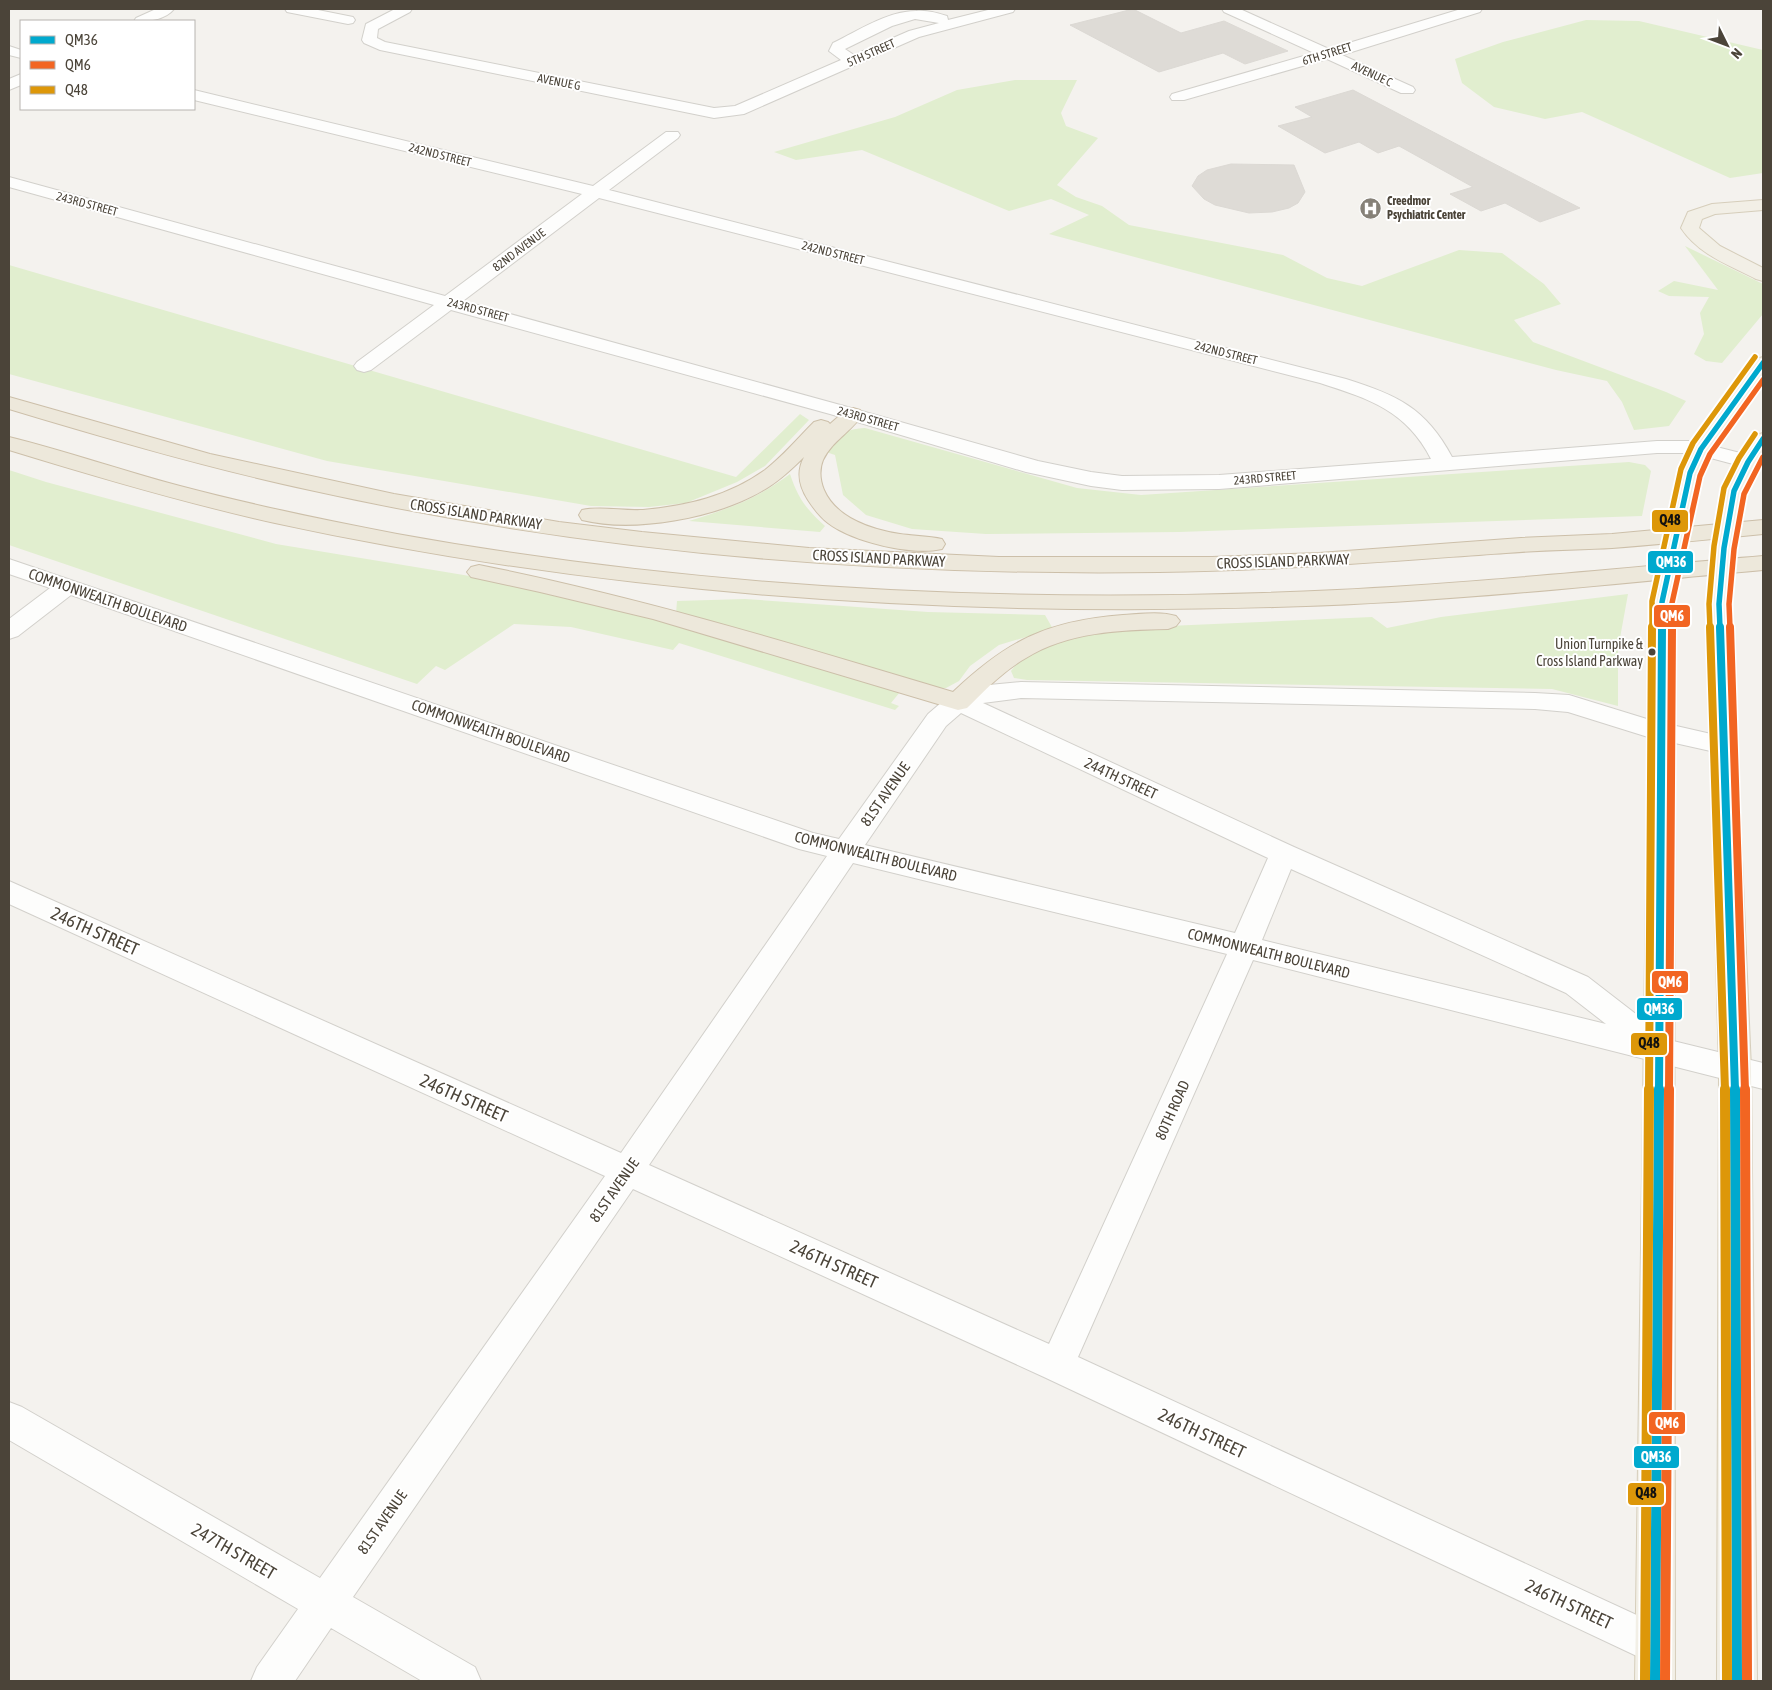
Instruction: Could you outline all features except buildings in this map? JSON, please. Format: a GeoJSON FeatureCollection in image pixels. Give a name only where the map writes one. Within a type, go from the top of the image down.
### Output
{"type":"FeatureCollection","features":[{"type":"Feature","properties":{"kind":"highway","name":"CROSS ISLAND PARKWAY"},"geometry":{"type":"LineString","coordinates":[[9,403],[228,466],[360,494],[578,531],[730,547],[882,559],[1144,565],[1315,560],[1549,543],[1624,540],[1763,527]]}},
{"type":"Feature","properties":{"kind":"highway"},"geometry":{"type":"LineString","coordinates":[[360,494],[495,501],[607,517],[670,513],[728,498],[761,482],[845,412]]}},
{"type":"Feature","properties":{"kind":"highway"},"geometry":{"type":"LineString","coordinates":[[845,412],[819,449],[810,468],[809,479],[818,499],[832,514],[846,523],[869,533],[902,542],[920,544],[998,547],[1151,548],[1315,560]]}},
{"type":"Feature","properties":{"kind":"highway"},"geometry":{"type":"LineString","coordinates":[[9,443],[190,496],[361,534],[450,550],[642,576],[849,594],[1065,602],[1280,600],[1387,594],[1763,563]]}},
{"type":"Feature","properties":{"kind":"highway"},"geometry":{"type":"LineString","coordinates":[[361,534],[476,571],[533,582],[635,607],[958,702],[996,667],[1011,656],[1025,647],[1061,634],[1134,621],[1238,619],[1387,594]]}},
{"type":"Feature","properties":{"kind":"main road"},"geometry":{"type":"LineString","coordinates":[[1763,205],[1712,209],[1694,216],[1690,228],[1697,239],[1717,252],[1763,275]]}},
{"type":"Feature","properties":{"kind":"main road"},"geometry":{"type":"LineString","coordinates":[[1655,1681],[1662,602],[1687,480],[1702,449],[1763,363]]}},
{"type":"Feature","properties":{"kind":"main road"},"geometry":{"type":"LineString","coordinates":[[1737,1681],[1749,1073],[1724,745],[1719,604],[1724,548],[1734,491],[1748,462],[1763,439]]}},
{"type":"Feature","properties":{"kind":"street"},"geometry":{"type":"LineString","coordinates":[[143,20],[167,9]]}},
{"type":"Feature","properties":{"kind":"street"},"geometry":{"type":"LineString","coordinates":[[292,9],[348,20]]}},
{"type":"Feature","properties":{"kind":"street","name":"AVENUE G"},"geometry":{"type":"LineString","coordinates":[[404,9],[371,27],[369,40],[380,46],[714,113],[738,112]]}},
{"type":"Feature","properties":{"kind":"street","name":"5TH STREET"},"geometry":{"type":"LineString","coordinates":[[738,112],[914,34],[1008,9]]}},
{"type":"Feature","properties":{"kind":"street","name":"AVENUE C"},"geometry":{"type":"LineString","coordinates":[[1229,9],[1406,90]]}},
{"type":"Feature","properties":{"kind":"street","name":"6TH STREET"},"geometry":{"type":"LineString","coordinates":[[1178,97],[1329,54],[1475,9]]}},
{"type":"Feature","properties":{"kind":"street"},"geometry":{"type":"LineString","coordinates":[[853,61],[837,51],[838,46],[897,20],[913,15],[925,15],[955,23]]}},
{"type":"Feature","properties":{"kind":"street"},"geometry":{"type":"LineString","coordinates":[[526,76],[539,69],[558,66],[585,72]]}},
{"type":"Feature","properties":{"kind":"street"},"geometry":{"type":"LineString","coordinates":[[646,84],[657,89],[656,94],[650,100]]}},
{"type":"Feature","properties":{"kind":"street","name":"242ND STREET"},"geometry":{"type":"LineString","coordinates":[[195,96],[596,192],[1344,384],[1378,398],[1408,415],[1429,436],[1444,463]]}},
{"type":"Feature","properties":{"kind":"street","name":"82ND AVENUE"},"geometry":{"type":"LineString","coordinates":[[364,366],[672,135]]}},
{"type":"Feature","properties":{"kind":"street","name":"243RD STREET"},"geometry":{"type":"LineString","coordinates":[[9,182],[449,302],[1061,474],[1122,483],[1219,482],[1657,447],[1702,449],[1748,462]]}},
{"type":"Feature","properties":{"kind":"street","name":"COMMONWEALTH BOULEVARD"},"geometry":{"type":"LineString","coordinates":[[9,566],[808,842],[1244,947],[1749,1073]]}},
{"type":"Feature","properties":{"kind":"street"},"geometry":{"type":"LineString","coordinates":[[9,631],[68,586]]}},
{"type":"Feature","properties":{"kind":"street"},"geometry":{"type":"LineString","coordinates":[[958,702],[989,693],[1022,690],[1535,701],[1569,704],[1661,731],[1724,745]]}},
{"type":"Feature","properties":{"kind":"street","name":"81ST AVENUE"},"geometry":{"type":"LineString","coordinates":[[271,1681],[628,1171],[937,720],[958,702]]}},
{"type":"Feature","properties":{"kind":"street","name":"244TH STREET"},"geometry":{"type":"LineString","coordinates":[[958,702],[1284,854],[1577,985],[1660,1051]]}},
{"type":"Feature","properties":{"kind":"street","name":"80TH ROAD"},"geometry":{"type":"LineString","coordinates":[[1057,1366],[1284,854]]}},
{"type":"Feature","properties":{"kind":"street","name":"246TH STREET"},"geometry":{"type":"LineString","coordinates":[[9,892],[1057,1366],[1655,1644]]}},
{"type":"Feature","properties":{"kind":"street","name":"247TH STREET"},"geometry":{"type":"LineString","coordinates":[[9,1420],[461,1681]]}},
{"type":"Feature","properties":{"kind":"green space"},"geometry":{"type":"Polygon","coordinates":[[[1586,20],[1639,21],[1763,50],[1763,173],[1730,178],[1582,112],[1545,119],[1494,107],[1462,83],[1455,59],[1503,42],[1586,20]]]}},
{"type":"Feature","properties":{"kind":"green space"},"geometry":{"type":"Polygon","coordinates":[[[1015,80],[1077,80],[1061,113],[1066,126],[1098,138],[1057,185],[1076,197],[1102,206],[1129,225],[1283,255],[1327,278],[1362,286],[1459,250],[1502,253],[1544,284],[1561,304],[1514,320],[1533,342],[1686,401],[1669,426],[1634,430],[1622,402],[1607,381],[1556,370],[1049,234],[1089,215],[1051,199],[1009,211],[862,150],[796,160],[774,152],[895,117],[957,90],[1015,80]]]}},
{"type":"Feature","properties":{"kind":"green space"},"geometry":{"type":"Polygon","coordinates":[[[1685,246],[1763,284],[1763,314],[1722,363],[1706,361],[1694,354],[1704,334],[1700,313],[1709,297],[1669,296],[1658,291],[1674,281],[1718,290],[1685,246]]]}},
{"type":"Feature","properties":{"kind":"green space"},"geometry":{"type":"Polygon","coordinates":[[[9,265],[736,477],[800,414],[809,420],[765,466],[737,482],[686,503],[649,507],[591,506],[327,461],[9,374],[9,265]]]}},
{"type":"Feature","properties":{"kind":"green space"},"geometry":{"type":"Polygon","coordinates":[[[865,428],[1077,488],[1141,495],[1629,462],[1645,465],[1651,471],[1642,516],[1179,532],[986,534],[912,529],[866,515],[843,495],[835,455],[826,452],[842,434],[851,430],[865,428]]]}},
{"type":"Feature","properties":{"kind":"green space"},"geometry":{"type":"Polygon","coordinates":[[[9,470],[46,482],[276,544],[506,582],[609,606],[900,692],[891,703],[899,706],[895,710],[679,643],[673,650],[571,627],[514,624],[445,670],[436,666],[417,684],[9,545],[9,470]]]}},
{"type":"Feature","properties":{"kind":"green space"},"geometry":{"type":"Polygon","coordinates":[[[790,474],[803,503],[825,526],[820,532],[689,521],[753,497],[790,474]]]}},
{"type":"Feature","properties":{"kind":"green space"},"geometry":{"type":"Polygon","coordinates":[[[1628,594],[1618,649],[1618,706],[1552,689],[1027,680],[1014,678],[1011,671],[1018,662],[1049,645],[1093,633],[1168,626],[1372,617],[1387,628],[1441,617],[1628,594]]]}},
{"type":"Feature","properties":{"kind":"green space"},"geometry":{"type":"Polygon","coordinates":[[[745,599],[928,612],[1045,615],[1053,629],[999,645],[970,666],[959,681],[946,688],[931,689],[676,614],[677,601],[745,599]]]}},
{"type":"Feature","properties":{"kind":"transit line","name":"Q48"},"geometry":{"type":"LineString","coordinates":[[1645,1681],[1652,601],[1681,469],[1693,443],[1755,357]]}},
{"type":"Feature","properties":{"kind":"transit line","name":"QM36"},"geometry":{"type":"LineString","coordinates":[[1655,1681],[1662,602],[1690,473],[1701,449],[1763,363]]}},
{"type":"Feature","properties":{"kind":"transit line","name":"QM6"},"geometry":{"type":"LineString","coordinates":[[1665,1681],[1672,603],[1700,476],[1710,454],[1763,380]]}},
{"type":"Feature","properties":{"kind":"transit line","name":"Q48"},"geometry":{"type":"LineString","coordinates":[[1727,1681],[1725,1069],[1709,604],[1714,546],[1724,488],[1739,458],[1755,434]]}},
{"type":"Feature","properties":{"kind":"transit line","name":"QM36"},"geometry":{"type":"LineString","coordinates":[[1737,1681],[1735,1069],[1719,604],[1724,548],[1734,491],[1748,462],[1763,439]]}},
{"type":"Feature","properties":{"kind":"transit line","name":"QM6"},"geometry":{"type":"LineString","coordinates":[[1747,1681],[1745,1069],[1729,604],[1734,549],[1744,494],[1763,457]]}},
{"type":"Feature","properties":{"kind":"place","name":"Creedmor Psychiatric Center"},"geometry":{"type":"Point","coordinates":[1371,208]}},
{"type":"Feature","properties":{"kind":"place","name":"Union Turnpike & Cross Island Parkway"},"geometry":{"type":"Point","coordinates":[1652,652]}}]}
